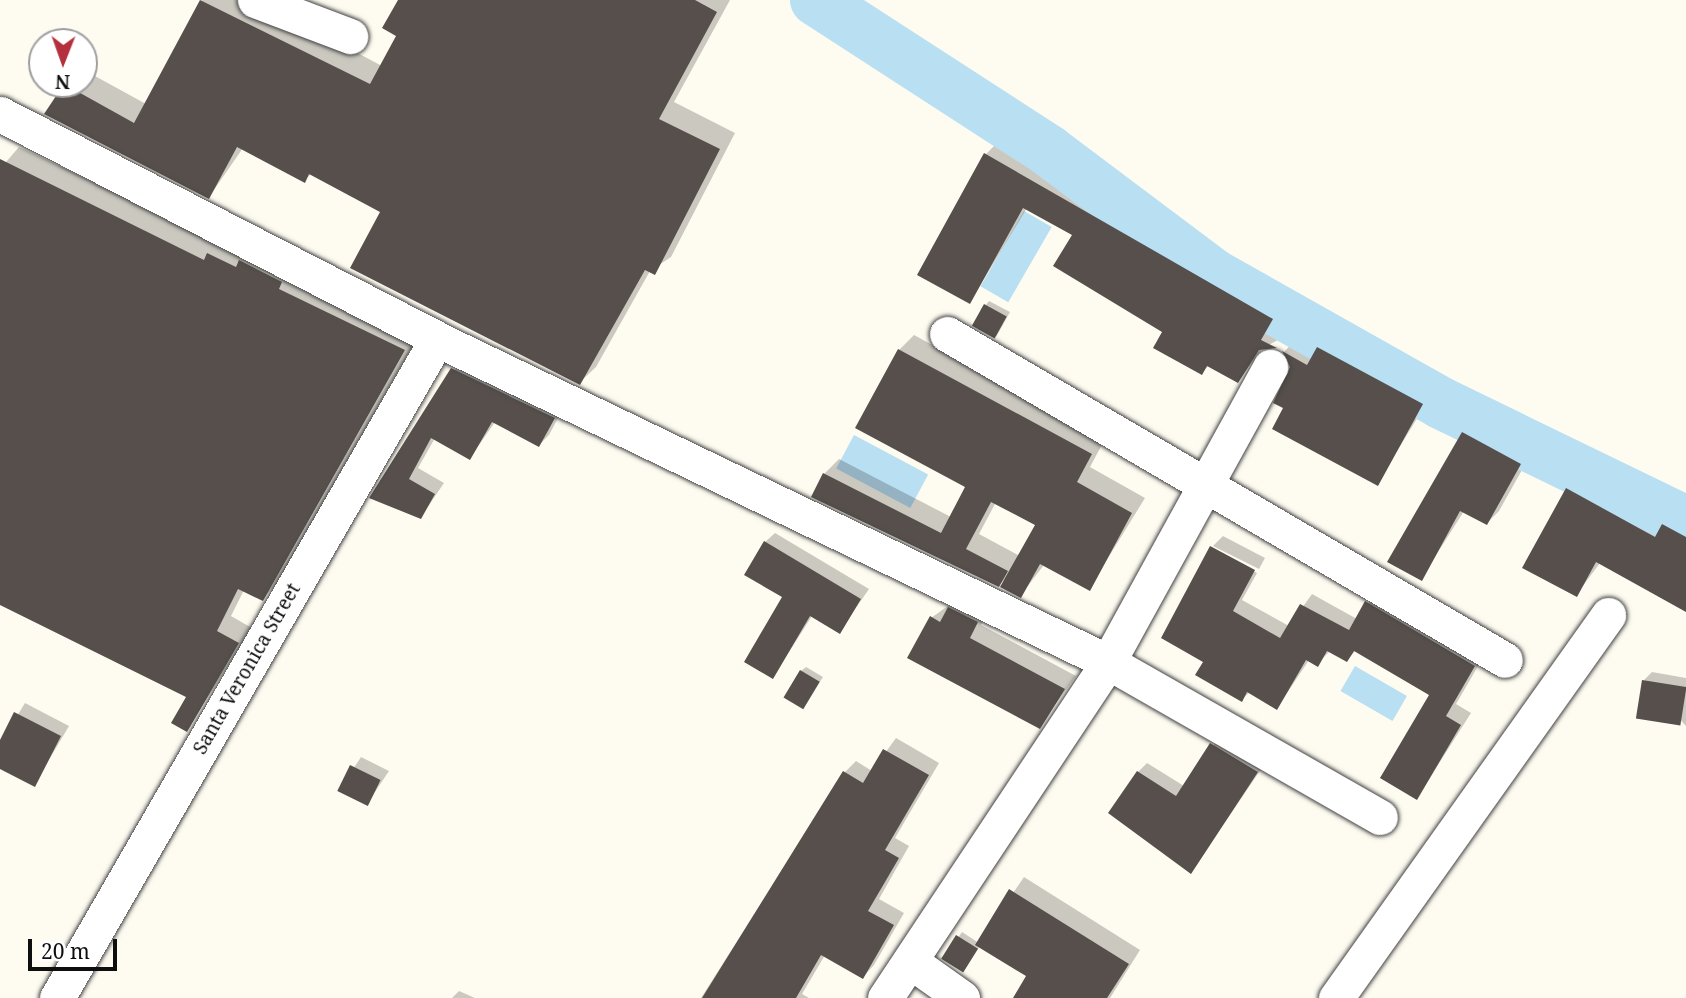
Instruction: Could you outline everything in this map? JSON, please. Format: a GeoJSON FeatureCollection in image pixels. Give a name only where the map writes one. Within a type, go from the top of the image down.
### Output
{"type":"FeatureCollection","features":[{"type":"Feature","properties":{"kind":"street"},"geometry":{"type":"LineString","coordinates":[[255,0],[350,36]]}},
{"type":"Feature","properties":{"kind":"street"},"geometry":{"type":"LineString","coordinates":[[0,114],[437,339],[1108,662],[1380,817]]}},
{"type":"Feature","properties":{"kind":"street"},"geometry":{"type":"LineString","coordinates":[[947,334],[1207,482],[1505,660]]}},
{"type":"Feature","properties":{"kind":"street","name":"Santa Veronica Street"},"geometry":{"type":"LineString","coordinates":[[57,998],[437,339]]}},
{"type":"Feature","properties":{"kind":"street"},"geometry":{"type":"LineString","coordinates":[[885,998],[1108,662],[1270,367]]}},
{"type":"Feature","properties":{"kind":"street"},"geometry":{"type":"LineString","coordinates":[[1336,998],[1608,615]]}},
{"type":"Feature","properties":{"kind":"street"},"geometry":{"type":"LineString","coordinates":[[910,961],[962,998]]}},
{"type":"Feature","properties":{"kind":"water"},"geometry":{"type":"Polygon","coordinates":[[[1024,211],[1052,227],[1008,302],[980,286],[1024,211]]]}},
{"type":"Feature","properties":{"kind":"water"},"geometry":{"type":"Polygon","coordinates":[[[854,435],[928,474],[910,508],[836,469],[854,435]]]}},
{"type":"Feature","properties":{"kind":"water"},"geometry":{"type":"Polygon","coordinates":[[[1355,666],[1407,696],[1392,721],[1340,691],[1355,666]]]}},
{"type":"Feature","properties":{"kind":"building"},"geometry":{"type":"Polygon","coordinates":[[[200,0],[370,84],[396,36],[382,28],[398,0],[695,0],[717,12],[659,119],[720,149],[655,275],[645,270],[580,385],[350,268],[380,212],[309,174],[305,183],[237,147],[209,199],[44,114],[55,98],[89,98],[134,123],[200,0]]]}},
{"type":"Feature","properties":{"kind":"building"},"geometry":{"type":"Polygon","coordinates":[[[984,153],[1273,319],[1261,340],[1277,348],[1259,350],[1238,383],[1207,366],[1202,375],[1153,348],[1162,332],[1053,266],[1072,235],[1023,208],[970,304],[917,275],[984,153]]]}},
{"type":"Feature","properties":{"kind":"building"},"geometry":{"type":"Polygon","coordinates":[[[0,159],[204,260],[207,253],[236,267],[239,260],[282,282],[279,289],[405,350],[263,601],[238,589],[217,631],[239,643],[187,732],[171,723],[186,697],[0,605],[0,159]]]}},
{"type":"Feature","properties":{"kind":"building"},"geometry":{"type":"Polygon","coordinates":[[[984,304],[1007,317],[995,338],[972,326],[984,304]]]}},
{"type":"Feature","properties":{"kind":"building"},"geometry":{"type":"Polygon","coordinates":[[[1317,347],[1423,404],[1378,486],[1272,429],[1283,408],[1273,403],[1290,367],[1282,351],[1307,365],[1317,347]]]}},
{"type":"Feature","properties":{"kind":"building"},"geometry":{"type":"Polygon","coordinates":[[[898,349],[1092,454],[1077,482],[1132,513],[1090,591],[1040,564],[1021,598],[1000,587],[1035,525],[991,502],[966,549],[1008,571],[999,587],[811,497],[823,473],[941,533],[965,487],[855,428],[898,349]]]}},
{"type":"Feature","properties":{"kind":"building"},"geometry":{"type":"Polygon","coordinates":[[[451,368],[555,418],[539,447],[492,422],[470,460],[431,438],[409,479],[435,494],[421,519],[369,498],[451,368]]]}},
{"type":"Feature","properties":{"kind":"building"},"geometry":{"type":"Polygon","coordinates":[[[1462,432],[1521,464],[1487,525],[1460,511],[1422,581],[1387,562],[1462,432]]]}},
{"type":"Feature","properties":{"kind":"building"},"geometry":{"type":"Polygon","coordinates":[[[1566,488],[1655,537],[1662,524],[1686,537],[1686,612],[1596,562],[1577,597],[1522,568],[1566,488]]]}},
{"type":"Feature","properties":{"kind":"building"},"geometry":{"type":"Polygon","coordinates":[[[764,541],[861,599],[840,634],[810,616],[773,679],[744,662],[782,597],[744,575],[764,541]]]}},
{"type":"Feature","properties":{"kind":"building"},"geometry":{"type":"Polygon","coordinates":[[[1210,546],[1255,570],[1233,611],[1280,638],[1300,604],[1349,630],[1365,601],[1475,666],[1446,716],[1461,725],[1417,800],[1380,778],[1429,695],[1354,651],[1347,662],[1327,651],[1318,667],[1306,660],[1277,710],[1247,692],[1242,702],[1195,675],[1203,662],[1161,638],[1210,546]]]}},
{"type":"Feature","properties":{"kind":"building"},"geometry":{"type":"Polygon","coordinates":[[[948,607],[978,622],[970,638],[1065,689],[1040,729],[907,658],[930,616],[940,622],[948,607]]]}},
{"type":"Feature","properties":{"kind":"building"},"geometry":{"type":"Polygon","coordinates":[[[800,670],[820,682],[803,709],[784,697],[800,670]]]}},
{"type":"Feature","properties":{"kind":"building"},"geometry":{"type":"Polygon","coordinates":[[[1642,680],[1686,687],[1680,726],[1636,719],[1642,680]]]}},
{"type":"Feature","properties":{"kind":"building"},"geometry":{"type":"Polygon","coordinates":[[[14,712],[61,736],[35,787],[0,769],[0,740],[14,712]]]}},
{"type":"Feature","properties":{"kind":"building"},"geometry":{"type":"Polygon","coordinates":[[[1210,743],[1258,772],[1191,874],[1108,813],[1137,771],[1176,796],[1210,743]]]}},
{"type":"Feature","properties":{"kind":"building"},"geometry":{"type":"Polygon","coordinates":[[[883,749],[929,775],[885,850],[899,858],[868,911],[894,925],[863,979],[821,955],[796,998],[702,998],[843,771],[863,783],[883,749]]]}},
{"type":"Feature","properties":{"kind":"building"},"geometry":{"type":"Polygon","coordinates":[[[350,765],[381,780],[368,806],[337,791],[350,765]]]}},
{"type":"Feature","properties":{"kind":"building"},"geometry":{"type":"Polygon","coordinates":[[[1009,889],[1129,964],[1107,998],[1013,998],[1026,976],[975,945],[1009,889]]]}},
{"type":"Feature","properties":{"kind":"building"},"geometry":{"type":"Polygon","coordinates":[[[956,935],[978,949],[963,973],[941,959],[956,935]]]}},
{"type":"Feature","properties":{"kind":"waterway"},"geometry":{"type":"LineString","coordinates":[[816,0],[1049,151],[1214,275],[1441,403],[1686,522]]}}]}
